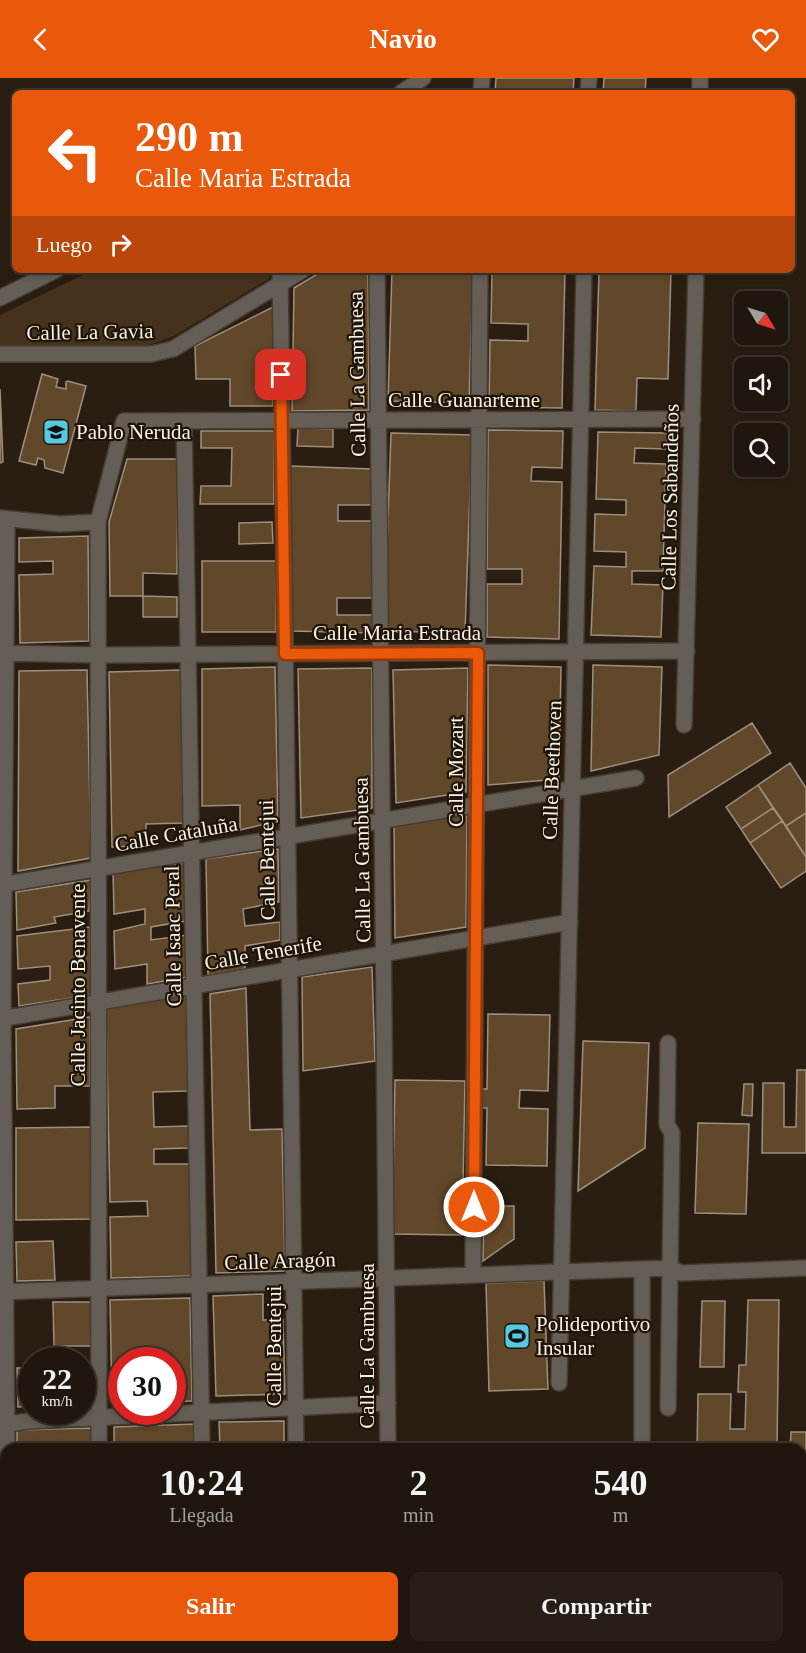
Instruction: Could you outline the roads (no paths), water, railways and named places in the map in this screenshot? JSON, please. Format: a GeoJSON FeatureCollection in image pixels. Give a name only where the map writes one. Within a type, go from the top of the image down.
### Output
{"type":"FeatureCollection","features":[{"type":"Feature","properties":{"kind":"street"},"geometry":{"type":"LineString","coordinates":[[405,90],[423,78]]}},
{"type":"Feature","properties":{"kind":"street"},"geometry":{"type":"LineString","coordinates":[[0,298],[50,273]]}},
{"type":"Feature","properties":{"kind":"street","name":"Calle La Gambuesa"},"geometry":{"type":"LineString","coordinates":[[377,273],[388,1443]]}},
{"type":"Feature","properties":{"kind":"street","name":"Calle Mozart"},"geometry":{"type":"LineString","coordinates":[[473,1274],[480,273]]}},
{"type":"Feature","properties":{"kind":"street","name":"Calle Beethoven"},"geometry":{"type":"LineString","coordinates":[[560,1272],[577,653],[584,273]]}},
{"type":"Feature","properties":{"kind":"street","name":"Calle Los Sabandeños"},"geometry":{"type":"LineString","coordinates":[[684,725],[696,273]]}},
{"type":"Feature","properties":{"kind":"street","name":"Calle La Gavia"},"geometry":{"type":"LineString","coordinates":[[0,354],[151,354],[173,349],[280,277]]}},
{"type":"Feature","properties":{"kind":"street","name":"Calle Bentejui"},"geometry":{"type":"LineString","coordinates":[[280,277],[296,1443]]}},
{"type":"Feature","properties":{"kind":"street","name":"Calle Guanarteme"},"geometry":{"type":"LineString","coordinates":[[98,522],[124,422],[693,419]]}},
{"type":"Feature","properties":{"kind":"street","name":"Calle Isaac Peral"},"geometry":{"type":"LineString","coordinates":[[184,421],[201,1285],[202,1443]]}},
{"type":"Feature","properties":{"kind":"street"},"geometry":{"type":"LineString","coordinates":[[6,1443],[4,1424],[2,1019],[4,519],[60,524],[98,522]]}},
{"type":"Feature","properties":{"kind":"street","name":"Calle Jacinto Benavente"},"geometry":{"type":"LineString","coordinates":[[98,522],[99,1443]]}},
{"type":"Feature","properties":{"kind":"street","name":"Calle Maria Estrada"},"geometry":{"type":"LineString","coordinates":[[3,653],[188,655],[687,651]]}},
{"type":"Feature","properties":{"kind":"street","name":"Calle Cataluña"},"geometry":{"type":"LineString","coordinates":[[3,885],[477,803],[636,778]]}},
{"type":"Feature","properties":{"kind":"street","name":"Calle Tenerife"},"geometry":{"type":"LineString","coordinates":[[2,1019],[570,922]]}},
{"type":"Feature","properties":{"kind":"street"},"geometry":{"type":"LineString","coordinates":[[668,1043],[667,1125],[672,1133],[668,1408]]}},
{"type":"Feature","properties":{"kind":"street","name":"Calle Aragón"},"geometry":{"type":"LineString","coordinates":[[3,1292],[670,1268],[681,1273],[806,1268]]}},
{"type":"Feature","properties":{"kind":"street"},"geometry":{"type":"LineString","coordinates":[[642,1269],[642,1443]]}},
{"type":"Feature","properties":{"kind":"street"},"geometry":{"type":"LineString","coordinates":[[559,1383],[560,1272]]}},
{"type":"Feature","properties":{"kind":"street"},"geometry":{"type":"LineString","coordinates":[[4,1424],[388,1402]]}},
{"type":"Feature","properties":{"kind":"place","name":"Pablo Neruda"},"geometry":{"type":"Point","coordinates":[56,432]}},
{"type":"Feature","properties":{"kind":"place","name":"Polideportivo Insular"},"geometry":{"type":"Point","coordinates":[517,1336]}}]}
